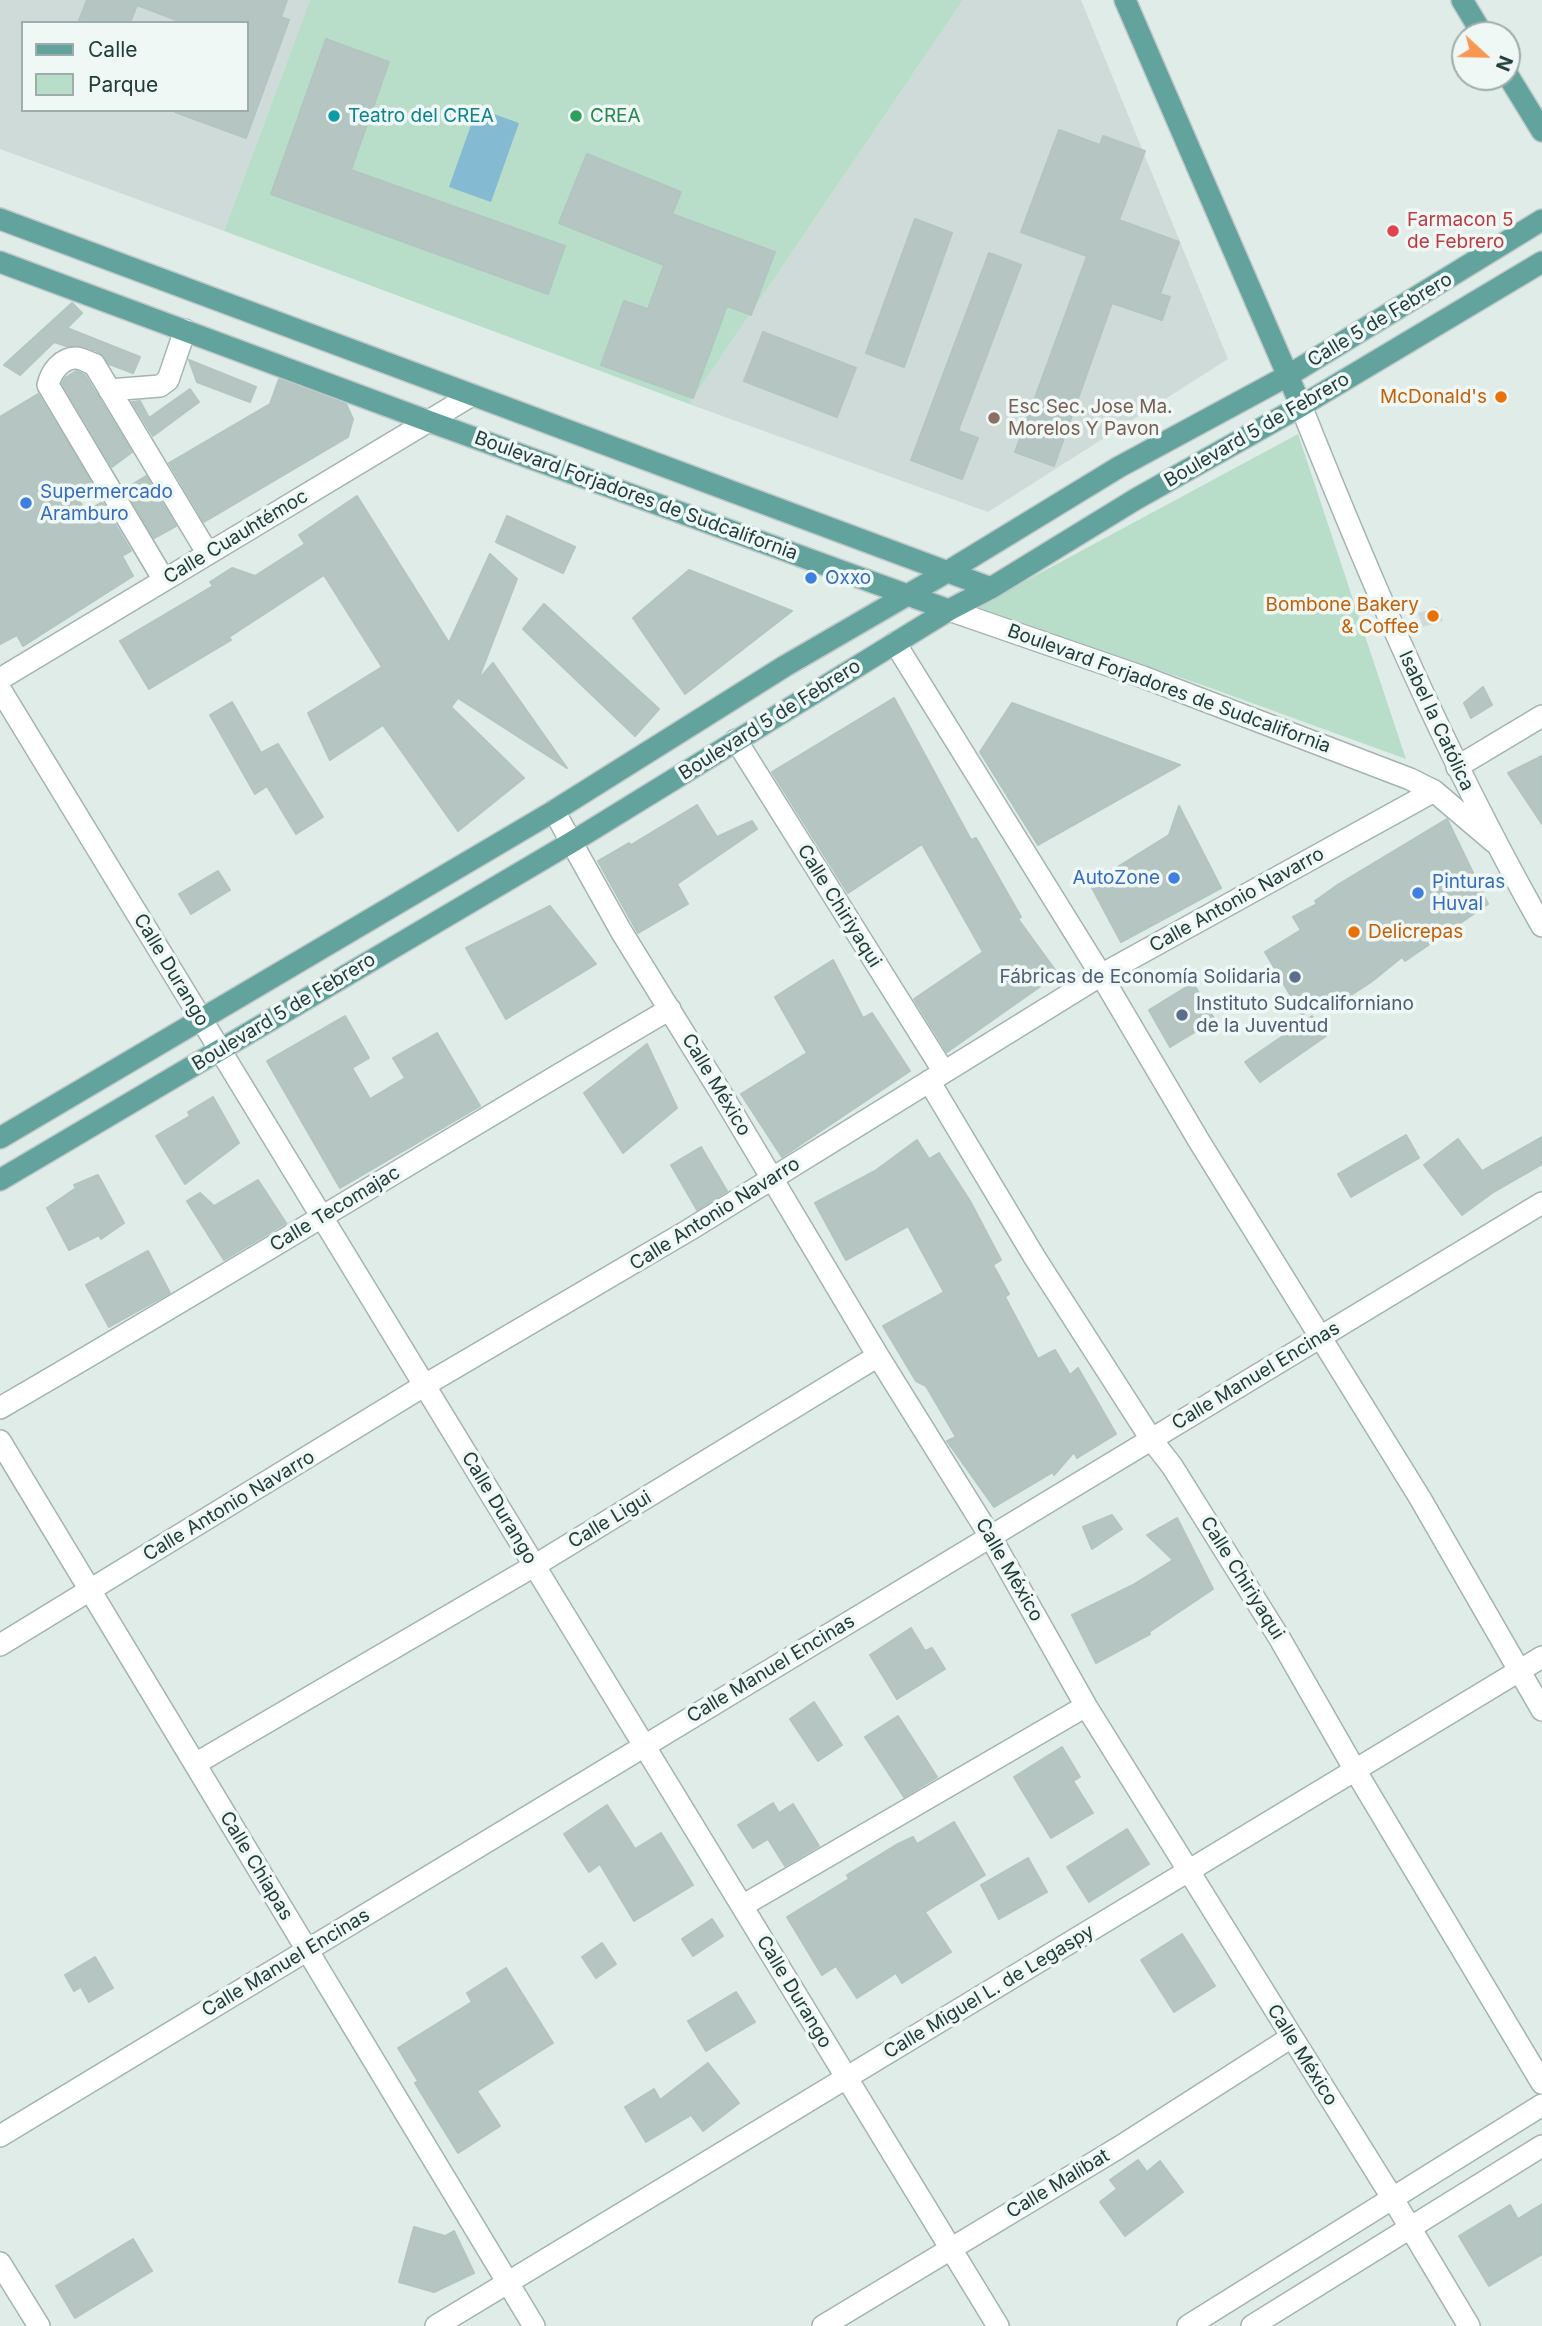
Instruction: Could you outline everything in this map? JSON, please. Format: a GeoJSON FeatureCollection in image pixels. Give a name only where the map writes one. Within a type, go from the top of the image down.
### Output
{"type":"FeatureCollection","features":[{"type":"Feature","properties":{"kind":"main road"},"geometry":{"type":"LineString","coordinates":[[1125,0],[1301,406]]}},
{"type":"Feature","properties":{"kind":"main road"},"geometry":{"type":"LineString","coordinates":[[1462,0],[1475,21]]}},
{"type":"Feature","properties":{"kind":"main road"},"geometry":{"type":"LineString","coordinates":[[1517,91],[1542,131]]}},
{"type":"Feature","properties":{"kind":"main road","name":"Boulevard Forjadores de Sudcalifornia"},"geometry":{"type":"LineString","coordinates":[[0,219],[991,588]]}},
{"type":"Feature","properties":{"kind":"main road","name":"Calle 5 de Febrero"},"geometry":{"type":"LineString","coordinates":[[1289,375],[1542,220]]}},
{"type":"Feature","properties":{"kind":"main road","name":"Boulevard Forjadores de Sudcalifornia"},"geometry":{"type":"LineString","coordinates":[[0,262],[949,610]]}},
{"type":"Feature","properties":{"kind":"main road","name":"Boulevard 5 de Febrero"},"geometry":{"type":"LineString","coordinates":[[0,1180],[572,842],[949,610],[991,588],[1136,499],[1301,406],[1542,262]]}},
{"type":"Feature","properties":{"kind":"main road","name":"Boulevard 5 de Febrero"},"geometry":{"type":"LineString","coordinates":[[0,1138],[554,811],[785,666],[947,572],[1119,467],[1289,375]]}},
{"type":"Feature","properties":{"kind":"street"},"geometry":{"type":"LineString","coordinates":[[109,390],[160,386],[168,380],[185,330]]}},
{"type":"Feature","properties":{"kind":"street"},"geometry":{"type":"LineString","coordinates":[[164,580],[48,385],[51,375],[60,364],[77,358],[94,364],[208,554]]}},
{"type":"Feature","properties":{"kind":"street","name":"Calle Cuauhtémoc"},"geometry":{"type":"LineString","coordinates":[[0,679],[472,395]]}},
{"type":"Feature","properties":{"kind":"street","name":"Isabel la Católica"},"geometry":{"type":"LineString","coordinates":[[1301,406],[1379,598],[1457,767],[1494,842],[1542,926]]}},
{"type":"Feature","properties":{"kind":"street","name":"Boulevard Forjadores de Sudcalifornia"},"geometry":{"type":"LineString","coordinates":[[949,610],[1143,677],[1388,770],[1434,791],[1494,842]]}},
{"type":"Feature","properties":{"kind":"street"},"geometry":{"type":"LineString","coordinates":[[895,643],[1420,1498],[1542,1710]]}},
{"type":"Feature","properties":{"kind":"street","name":"Calle Durango"},"geometry":{"type":"LineString","coordinates":[[0,689],[998,2326]]}},
{"type":"Feature","properties":{"kind":"street"},"geometry":{"type":"LineString","coordinates":[[1457,767],[1542,716]]}},
{"type":"Feature","properties":{"kind":"street","name":"Calle Chiriyaqui"},"geometry":{"type":"LineString","coordinates":[[736,740],[936,1077],[1035,1258],[1151,1439],[1172,1466],[1280,1639],[1542,2083]]}},
{"type":"Feature","properties":{"kind":"street","name":"Calle Antonio Navarro"},"geometry":{"type":"LineString","coordinates":[[0,1645],[425,1385],[621,1272],[1101,975],[1434,791]]}},
{"type":"Feature","properties":{"kind":"street","name":"Calle México"},"geometry":{"type":"LineString","coordinates":[[554,811],[621,931],[990,1536],[1086,1706],[1290,2038],[1411,2228],[1469,2326]]}},
{"type":"Feature","properties":{"kind":"street","name":"Calle Tecomajac"},"geometry":{"type":"LineString","coordinates":[[0,1408],[150,1321],[506,1104],[670,1009]]}},
{"type":"Feature","properties":{"kind":"street","name":"Calle Manuel Encinas"},"geometry":{"type":"LineString","coordinates":[[0,2136],[1542,1203]]}},
{"type":"Feature","properties":{"kind":"street","name":"Calle Ligui"},"geometry":{"type":"LineString","coordinates":[[195,1764],[534,1566],[878,1356]]}},
{"type":"Feature","properties":{"kind":"street","name":"Calle Chiapas"},"geometry":{"type":"LineString","coordinates":[[0,1441],[534,2326]]}},
{"type":"Feature","properties":{"kind":"street","name":"Calle Miguel L. de Legaspy"},"geometry":{"type":"LineString","coordinates":[[436,2326],[1542,1657]]}},
{"type":"Feature","properties":{"kind":"street"},"geometry":{"type":"LineString","coordinates":[[742,1906],[1086,1706]]}},
{"type":"Feature","properties":{"kind":"street","name":"Calle Malibat"},"geometry":{"type":"LineString","coordinates":[[823,2326],[1118,2148],[1290,2038]]}},
{"type":"Feature","properties":{"kind":"street"},"geometry":{"type":"LineString","coordinates":[[1188,2326],[1542,2105]]}},
{"type":"Feature","properties":{"kind":"street"},"geometry":{"type":"LineString","coordinates":[[1252,2326],[1542,2146]]}},
{"type":"Feature","properties":{"kind":"street"},"geometry":{"type":"LineString","coordinates":[[0,2263],[39,2326]]}},
{"type":"Feature","properties":{"kind":"shaded area"},"geometry":{"type":"Polygon","coordinates":[[[0,0],[310,0],[224,231],[0,149],[0,0]]]}},
{"type":"Feature","properties":{"kind":"shaded area"},"geometry":{"type":"Polygon","coordinates":[[[963,0],[1081,0],[1228,359],[988,512],[689,404],[963,0]]]}},
{"type":"Feature","properties":{"kind":"shaded area","name":"Bombone Bakery & Coffee"},"geometry":{"type":"Polygon","coordinates":[[[1437,607],[1443,621],[1423,627],[1418,613],[1437,607]]]}},
{"type":"Feature","properties":{"kind":"green space","name":"CREA"},"geometry":{"type":"Polygon","coordinates":[[[310,0],[963,0],[689,404],[224,231],[310,0]]]}},
{"type":"Feature","properties":{"kind":"green space"},"geometry":{"type":"Polygon","coordinates":[[[1298,434],[1406,759],[977,607],[1298,434]]]}},
{"type":"Feature","properties":{"kind":"water"},"geometry":{"type":"Polygon","coordinates":[[[477,108],[519,123],[491,202],[449,187],[477,108]]]}},
{"type":"Feature","properties":{"kind":"building"},"geometry":{"type":"Polygon","coordinates":[[[87,0],[287,0],[281,17],[289,20],[246,138],[175,112],[248,112],[248,21],[179,21],[137,5],[131,21],[79,21],[87,0]]]}},
{"type":"Feature","properties":{"kind":"building"},"geometry":{"type":"Polygon","coordinates":[[[326,39],[389,62],[351,170],[565,246],[548,294],[271,194],[326,39]]]}},
{"type":"Feature","properties":{"kind":"building"},"geometry":{"type":"Polygon","coordinates":[[[1059,130],[1100,145],[1103,136],[1145,151],[1119,220],[1179,242],[1160,294],[1170,297],[1162,320],[1112,303],[1054,466],[1015,452],[1087,256],[1021,232],[1059,130]]]}},
{"type":"Feature","properties":{"kind":"building"},"geometry":{"type":"Polygon","coordinates":[[[587,154],[681,192],[672,214],[775,252],[751,315],[727,306],[693,398],[601,365],[624,301],[648,309],[664,265],[559,223],[587,154]]]}},
{"type":"Feature","properties":{"kind":"building"},"geometry":{"type":"Polygon","coordinates":[[[915,219],[952,233],[904,367],[866,353],[915,219]]]}},
{"type":"Feature","properties":{"kind":"building"},"geometry":{"type":"Polygon","coordinates":[[[989,253],[1021,265],[958,431],[978,438],[962,479],[911,460],[989,253]]]}},
{"type":"Feature","properties":{"kind":"building"},"geometry":{"type":"Polygon","coordinates":[[[72,303],[82,313],[67,328],[140,357],[133,373],[109,364],[97,351],[54,342],[20,375],[4,365],[72,303]]]}},
{"type":"Feature","properties":{"kind":"building"},"geometry":{"type":"Polygon","coordinates":[[[763,332],[856,368],[837,417],[744,381],[763,332]]]}},
{"type":"Feature","properties":{"kind":"building"},"geometry":{"type":"Polygon","coordinates":[[[189,360],[256,387],[250,402],[197,382],[189,360]]]}},
{"type":"Feature","properties":{"kind":"building"},"geometry":{"type":"Polygon","coordinates":[[[76,371],[85,375],[132,452],[112,467],[62,383],[76,371]]]}},
{"type":"Feature","properties":{"kind":"building"},"geometry":{"type":"Polygon","coordinates":[[[279,379],[346,404],[353,419],[348,437],[204,522],[169,463],[270,404],[279,379]]]}},
{"type":"Feature","properties":{"kind":"building"},"geometry":{"type":"Polygon","coordinates":[[[190,389],[199,402],[153,436],[132,402],[140,401],[149,418],[190,389]]]}},
{"type":"Feature","properties":{"kind":"building"},"geometry":{"type":"Polygon","coordinates":[[[38,394],[91,482],[75,494],[86,512],[102,502],[131,551],[122,556],[133,576],[23,646],[17,635],[0,644],[0,417],[38,394]]]}},
{"type":"Feature","properties":{"kind":"building"},"geometry":{"type":"Polygon","coordinates":[[[146,476],[176,526],[154,538],[125,489],[146,476]]]}},
{"type":"Feature","properties":{"kind":"building"},"geometry":{"type":"Polygon","coordinates":[[[357,496],[449,643],[490,554],[517,579],[478,680],[493,663],[567,768],[458,698],[451,707],[524,778],[458,831],[383,725],[330,760],[308,713],[382,667],[324,575],[229,637],[231,640],[149,689],[120,641],[213,586],[210,582],[232,568],[255,576],[305,544],[299,535],[357,496]]]}},
{"type":"Feature","properties":{"kind":"building"},"geometry":{"type":"Polygon","coordinates":[[[507,516],[575,547],[563,573],[496,542],[507,516]]]}},
{"type":"Feature","properties":{"kind":"building"},"geometry":{"type":"Polygon","coordinates":[[[689,570],[792,611],[685,694],[633,618],[689,570]]]}},
{"type":"Feature","properties":{"kind":"building"},"geometry":{"type":"Polygon","coordinates":[[[544,604],[659,709],[635,736],[523,629],[544,604]]]}},
{"type":"Feature","properties":{"kind":"building"},"geometry":{"type":"Polygon","coordinates":[[[1483,687],[1492,705],[1471,718],[1464,703],[1483,687]]]}},
{"type":"Feature","properties":{"kind":"building"},"geometry":{"type":"Polygon","coordinates":[[[894,698],[971,840],[976,838],[1021,917],[1018,919],[1058,974],[947,1052],[914,999],[983,952],[922,844],[848,893],[772,772],[894,698]]]}},
{"type":"Feature","properties":{"kind":"building"},"geometry":{"type":"Polygon","coordinates":[[[232,702],[261,753],[278,744],[323,817],[296,834],[267,786],[255,794],[210,715],[232,702]]]}},
{"type":"Feature","properties":{"kind":"building"},"geometry":{"type":"Polygon","coordinates":[[[1012,703],[1180,765],[1038,845],[980,752],[1012,703]]]}},
{"type":"Feature","properties":{"kind":"building"},"geometry":{"type":"Polygon","coordinates":[[[1542,756],[1542,824],[1508,773],[1542,756]]]}},
{"type":"Feature","properties":{"kind":"building"},"geometry":{"type":"Polygon","coordinates":[[[697,805],[717,837],[752,821],[757,829],[677,884],[688,904],[638,933],[598,861],[629,843],[631,845],[697,805]]]}},
{"type":"Feature","properties":{"kind":"building"},"geometry":{"type":"Polygon","coordinates":[[[1179,806],[1221,888],[1121,942],[1090,884],[1169,835],[1179,806]]]}},
{"type":"Feature","properties":{"kind":"building"},"geometry":{"type":"Polygon","coordinates":[[[1447,819],[1488,904],[1405,961],[1402,957],[1345,999],[1340,992],[1302,1015],[1265,952],[1301,930],[1293,917],[1317,904],[1315,901],[1339,884],[1447,819]]]}},
{"type":"Feature","properties":{"kind":"building"},"geometry":{"type":"Polygon","coordinates":[[[218,871],[230,890],[191,914],[179,894],[218,871]]]}},
{"type":"Feature","properties":{"kind":"building"},"geometry":{"type":"Polygon","coordinates":[[[550,906],[596,964],[506,1019],[466,948],[550,906]]]}},
{"type":"Feature","properties":{"kind":"building"},"geometry":{"type":"Polygon","coordinates":[[[833,960],[863,1018],[872,1013],[910,1071],[782,1157],[741,1094],[807,1053],[775,997],[833,960]]]}},
{"type":"Feature","properties":{"kind":"building","name":"Instituto Sudcaliforniano de la Juventud"},"geometry":{"type":"Polygon","coordinates":[[[1193,983],[1215,1020],[1170,1047],[1149,1010],[1193,983]]]}},
{"type":"Feature","properties":{"kind":"building"},"geometry":{"type":"Polygon","coordinates":[[[345,1016],[369,1058],[352,1068],[370,1099],[405,1078],[393,1058],[437,1033],[480,1106],[340,1188],[267,1061],[345,1016]]]}},
{"type":"Feature","properties":{"kind":"building"},"geometry":{"type":"Polygon","coordinates":[[[1312,1016],[1326,1036],[1260,1082],[1245,1062],[1312,1016]]]}},
{"type":"Feature","properties":{"kind":"building"},"geometry":{"type":"Polygon","coordinates":[[[647,1044],[677,1108],[623,1153],[584,1093],[647,1044]]]}},
{"type":"Feature","properties":{"kind":"building"},"geometry":{"type":"Polygon","coordinates":[[[213,1097],[239,1143],[185,1184],[156,1136],[190,1116],[188,1112],[213,1097]]]}},
{"type":"Feature","properties":{"kind":"building"},"geometry":{"type":"Polygon","coordinates":[[[1406,1135],[1419,1158],[1351,1197],[1338,1174],[1406,1135]]]}},
{"type":"Feature","properties":{"kind":"building"},"geometry":{"type":"Polygon","coordinates":[[[1542,1137],[1542,1164],[1492,1193],[1462,1215],[1424,1165],[1458,1139],[1482,1171],[1542,1137]]]}},
{"type":"Feature","properties":{"kind":"building"},"geometry":{"type":"Polygon","coordinates":[[[917,1140],[929,1159],[939,1153],[970,1201],[1001,1260],[993,1265],[1009,1294],[1005,1297],[1038,1359],[1055,1350],[1070,1375],[1078,1368],[1116,1434],[1077,1458],[1074,1452],[1054,1475],[1053,1472],[994,1507],[947,1441],[956,1437],[926,1386],[916,1381],[883,1326],[944,1292],[908,1226],[846,1260],[815,1203],[875,1171],[917,1140]]]}},
{"type":"Feature","properties":{"kind":"building"},"geometry":{"type":"Polygon","coordinates":[[[701,1147],[727,1191],[697,1210],[671,1165],[701,1147]]]}},
{"type":"Feature","properties":{"kind":"building"},"geometry":{"type":"Polygon","coordinates":[[[98,1175],[124,1223],[101,1239],[99,1235],[69,1250],[47,1208],[76,1188],[74,1185],[98,1175]]]}},
{"type":"Feature","properties":{"kind":"building"},"geometry":{"type":"Polygon","coordinates":[[[258,1180],[286,1223],[224,1260],[187,1201],[200,1193],[214,1206],[258,1180]]]}},
{"type":"Feature","properties":{"kind":"building"},"geometry":{"type":"Polygon","coordinates":[[[148,1251],[170,1293],[109,1327],[86,1285],[148,1251]]]}},
{"type":"Feature","properties":{"kind":"building"},"geometry":{"type":"Polygon","coordinates":[[[1112,1515],[1122,1529],[1092,1549],[1083,1527],[1112,1515]]]}},
{"type":"Feature","properties":{"kind":"building"},"geometry":{"type":"Polygon","coordinates":[[[1177,1518],[1213,1589],[1149,1632],[1150,1634],[1096,1663],[1072,1615],[1133,1585],[1173,1560],[1147,1535],[1177,1518]]]}},
{"type":"Feature","properties":{"kind":"building"},"geometry":{"type":"Polygon","coordinates":[[[911,1628],[925,1651],[932,1648],[945,1669],[897,1699],[870,1655],[911,1628]]]}},
{"type":"Feature","properties":{"kind":"building"},"geometry":{"type":"Polygon","coordinates":[[[814,1702],[842,1745],[818,1761],[790,1719],[814,1702]]]}},
{"type":"Feature","properties":{"kind":"building"},"geometry":{"type":"Polygon","coordinates":[[[898,1716],[937,1777],[904,1797],[865,1737],[898,1716]]]}},
{"type":"Feature","properties":{"kind":"building"},"geometry":{"type":"Polygon","coordinates":[[[1062,1747],[1080,1777],[1073,1781],[1093,1813],[1051,1838],[1014,1777],[1062,1747]]]}},
{"type":"Feature","properties":{"kind":"building"},"geometry":{"type":"Polygon","coordinates":[[[773,1803],[779,1813],[793,1804],[819,1846],[785,1866],[768,1839],[753,1848],[738,1825],[773,1803]]]}},
{"type":"Feature","properties":{"kind":"building"},"geometry":{"type":"Polygon","coordinates":[[[607,1805],[635,1849],[661,1833],[693,1885],[634,1921],[600,1864],[589,1872],[564,1834],[607,1805]]]}},
{"type":"Feature","properties":{"kind":"building"},"geometry":{"type":"Polygon","coordinates":[[[954,1822],[985,1875],[925,1912],[951,1952],[902,1983],[896,1973],[857,1998],[836,1966],[822,1975],[787,1917],[849,1879],[847,1875],[896,1845],[913,1837],[917,1844],[954,1822]]]}},
{"type":"Feature","properties":{"kind":"building"},"geometry":{"type":"Polygon","coordinates":[[[1127,1829],[1149,1864],[1089,1902],[1067,1867],[1127,1829]]]}},
{"type":"Feature","properties":{"kind":"building"},"geometry":{"type":"Polygon","coordinates":[[[1028,1858],[1047,1892],[999,1919],[981,1885],[1028,1858]]]}},
{"type":"Feature","properties":{"kind":"building"},"geometry":{"type":"Polygon","coordinates":[[[712,1919],[723,1936],[693,1956],[682,1939],[712,1919]]]}},
{"type":"Feature","properties":{"kind":"building"},"geometry":{"type":"Polygon","coordinates":[[[1182,1934],[1215,1986],[1174,2012],[1141,1960],[1182,1934]]]}},
{"type":"Feature","properties":{"kind":"building"},"geometry":{"type":"Polygon","coordinates":[[[602,1943],[616,1964],[596,1978],[582,1957],[602,1943]]]}},
{"type":"Feature","properties":{"kind":"building"},"geometry":{"type":"Polygon","coordinates":[[[95,1957],[113,1988],[89,2002],[81,1987],[74,1991],[65,1975],[95,1957]]]}},
{"type":"Feature","properties":{"kind":"building"},"geometry":{"type":"Polygon","coordinates":[[[506,1968],[553,2043],[477,2091],[500,2126],[458,2153],[415,2083],[418,2081],[398,2048],[472,2002],[467,1993],[506,1968]]]}},
{"type":"Feature","properties":{"kind":"building"},"geometry":{"type":"Polygon","coordinates":[[[736,1992],[755,2022],[706,2051],[688,2021],[736,1992]]]}},
{"type":"Feature","properties":{"kind":"building"},"geometry":{"type":"Polygon","coordinates":[[[708,2063],[739,2103],[703,2131],[691,2115],[646,2142],[625,2107],[654,2089],[660,2100],[708,2063]]]}},
{"type":"Feature","properties":{"kind":"building"},"geometry":{"type":"Polygon","coordinates":[[[1138,2160],[1147,2172],[1160,2161],[1183,2192],[1125,2236],[1100,2202],[1117,2189],[1110,2180],[1138,2160]]]}},
{"type":"Feature","properties":{"kind":"building"},"geometry":{"type":"Polygon","coordinates":[[[1542,2204],[1542,2254],[1489,2286],[1459,2236],[1510,2205],[1518,2219],[1542,2204]]]}},
{"type":"Feature","properties":{"kind":"building"},"geometry":{"type":"Polygon","coordinates":[[[414,2227],[445,2236],[454,2231],[474,2273],[434,2292],[399,2282],[414,2227]]]}},
{"type":"Feature","properties":{"kind":"building"},"geometry":{"type":"Polygon","coordinates":[[[133,2239],[152,2271],[75,2318],[56,2286],[133,2239]]]}},
{"type":"Feature","properties":{"kind":"place","name":"Teatro del CREA"},"geometry":{"type":"Point","coordinates":[334,116]}},
{"type":"Feature","properties":{"kind":"place","name":"CREA"},"geometry":{"type":"Point","coordinates":[576,116]}},
{"type":"Feature","properties":{"kind":"place","name":"Farmacon 5 de Febrero"},"geometry":{"type":"Point","coordinates":[1393,231]}},
{"type":"Feature","properties":{"kind":"place","name":"McDonald's"},"geometry":{"type":"Point","coordinates":[1501,397]}},
{"type":"Feature","properties":{"kind":"place","name":"Esc Sec. Jose Ma. Morelos Y Pavon"},"geometry":{"type":"Point","coordinates":[994,418]}},
{"type":"Feature","properties":{"kind":"place","name":"Supermercado Aramburo"},"geometry":{"type":"Point","coordinates":[26,503]}},
{"type":"Feature","properties":{"kind":"place","name":"Oxxo"},"geometry":{"type":"Point","coordinates":[811,578]}},
{"type":"Feature","properties":{"kind":"place","name":"Bombone Bakery & Coffee"},"geometry":{"type":"Point","coordinates":[1433,616]}},
{"type":"Feature","properties":{"kind":"place","name":"AutoZone"},"geometry":{"type":"Point","coordinates":[1174,878]}},
{"type":"Feature","properties":{"kind":"place","name":"Pinturas Huval"},"geometry":{"type":"Point","coordinates":[1418,893]}},
{"type":"Feature","properties":{"kind":"place","name":"Delicrepas"},"geometry":{"type":"Point","coordinates":[1354,932]}},
{"type":"Feature","properties":{"kind":"place","name":"Fábricas de Economía Solidaria"},"geometry":{"type":"Point","coordinates":[1295,977]}},
{"type":"Feature","properties":{"kind":"place","name":"Instituto Sudcaliforniano de la Juventud"},"geometry":{"type":"Point","coordinates":[1182,1015]}}]}
